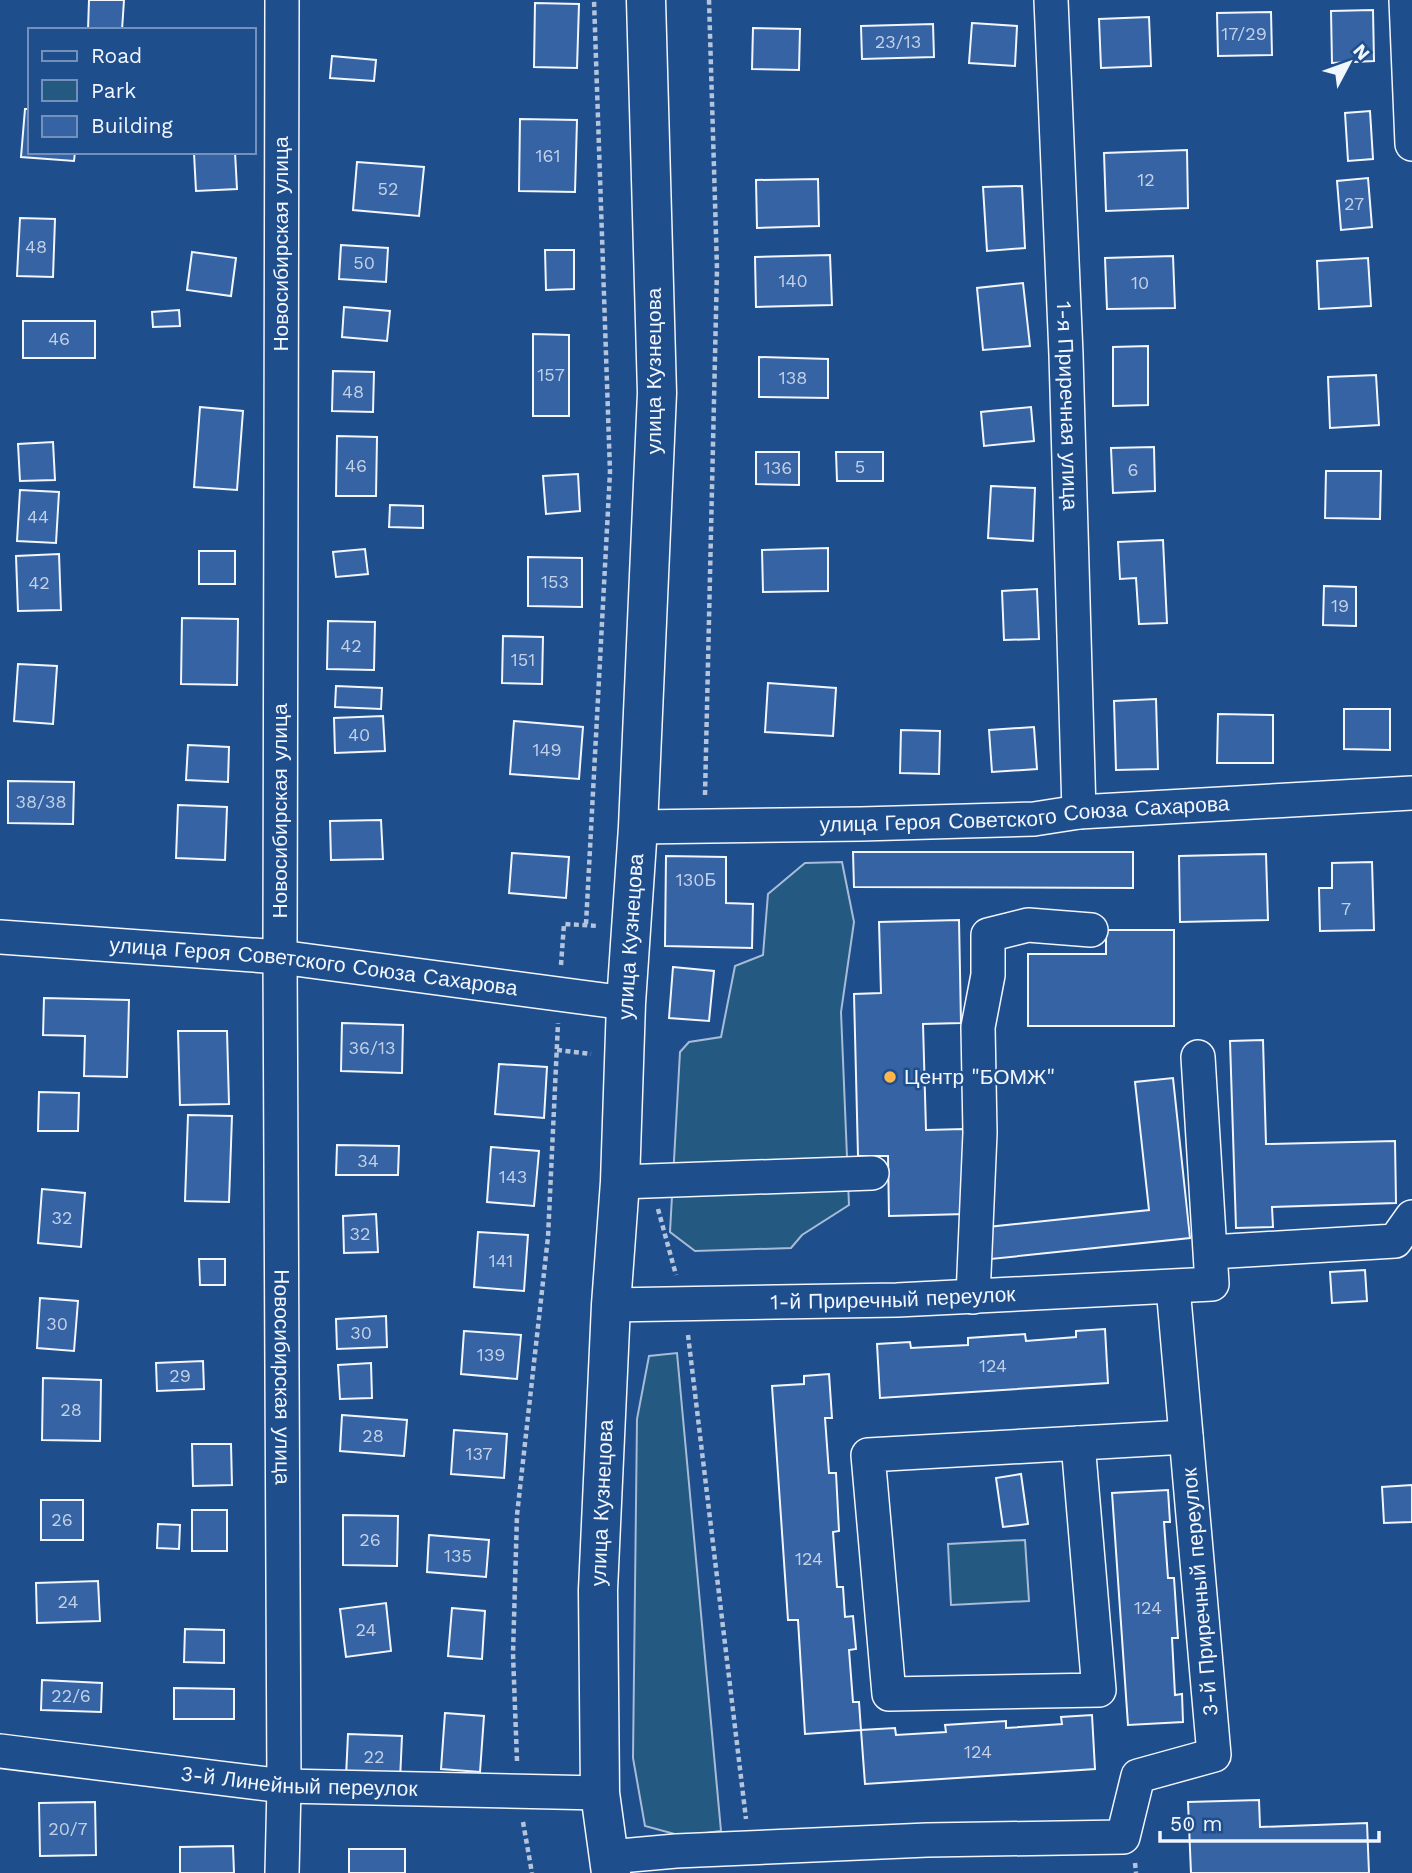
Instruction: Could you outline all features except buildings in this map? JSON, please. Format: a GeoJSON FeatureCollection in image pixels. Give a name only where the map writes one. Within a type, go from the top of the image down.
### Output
{"type":"FeatureCollection","features":[{"type":"Feature","properties":{"kind":"main road","name":"улица Кузнецова"},"geometry":{"type":"LineString","coordinates":[[610,1865],[600,1793],[598,1590],[611,1305],[620,1182],[626,1003],[638,827],[657,393],[646,0]]}},
{"type":"Feature","properties":{"kind":"street","name":"Новосибирская улица"},"geometry":{"type":"LineString","coordinates":[[282,0],[282,1873]]}},
{"type":"Feature","properties":{"kind":"street","name":"1-я Приречная улица"},"geometry":{"type":"LineString","coordinates":[[1051,0],[1066,355],[1079,812]]}},
{"type":"Feature","properties":{"kind":"street"},"geometry":{"type":"LineString","coordinates":[[1405,0],[1412,144]]}},
{"type":"Feature","properties":{"kind":"street","name":"улица Героя Советского Союза Сахарова"},"geometry":{"type":"LineString","coordinates":[[638,827],[1034,819],[1079,812],[1412,793]]}},
{"type":"Feature","properties":{"kind":"street"},"geometry":{"type":"LineString","coordinates":[[972,1297],[980,1133],[978,1027],[988,975],[988,934],[1027,925],[1091,930]]}},
{"type":"Feature","properties":{"kind":"street","name":"улица Героя Советского Союза Сахарова"},"geometry":{"type":"LineString","coordinates":[[0,937],[280,957],[626,1003]]}},
{"type":"Feature","properties":{"kind":"street"},"geometry":{"type":"LineString","coordinates":[[1198,1058],[1211,1251],[1395,1241],[1412,1217]]}},
{"type":"Feature","properties":{"kind":"street"},"geometry":{"type":"LineString","coordinates":[[620,1182],[872,1173]]}},
{"type":"Feature","properties":{"kind":"street","name":"1-й Приречный переулок"},"geometry":{"type":"LineString","coordinates":[[611,1305],[972,1297],[1212,1284],[1211,1251]]}},
{"type":"Feature","properties":{"kind":"street","name":"3-й Приречный переулок"},"geometry":{"type":"LineString","coordinates":[[749,1848],[927,1840],[1123,1837],[1138,1776],[1214,1755],[1173,1286]]}},
{"type":"Feature","properties":{"kind":"street"},"geometry":{"type":"LineString","coordinates":[[1078,1443],[1099,1690],[890,1694],[868,1455],[1078,1443],[1186,1437]]}},
{"type":"Feature","properties":{"kind":"street","name":"3-й Линейный переулок"},"geometry":{"type":"LineString","coordinates":[[0,1751],[284,1786],[600,1793]]}},
{"type":"Feature","properties":{"kind":"street"},"geometry":{"type":"LineString","coordinates":[[610,1865],[749,1848]]}},
{"type":"Feature","properties":{"kind":"path"},"geometry":{"type":"LineString","coordinates":[[586,924],[610,472],[594,0]]}},
{"type":"Feature","properties":{"kind":"path"},"geometry":{"type":"LineString","coordinates":[[704,827],[717,269],[709,0]]}},
{"type":"Feature","properties":{"kind":"path"},"geometry":{"type":"LineString","coordinates":[[532,1873],[518,1791],[513,1654],[517,1515],[548,1237],[556,1050]]}},
{"type":"Feature","properties":{"kind":"path"},"geometry":{"type":"LineString","coordinates":[[684,1304],[749,1848]]}},
{"type":"Feature","properties":{"kind":"green space"},"geometry":{"type":"Polygon","coordinates":[[[842,862],[854,922],[841,1012],[849,1205],[802,1235],[791,1248],[695,1251],[670,1232],[680,1052],[689,1042],[721,1037],[735,966],[763,955],[768,894],[805,863],[842,862]]]}},
{"type":"Feature","properties":{"kind":"green space"},"geometry":{"type":"Polygon","coordinates":[[[677,1353],[721,1831],[682,1836],[645,1826],[633,1758],[637,1419],[649,1356],[677,1353]]]}},
{"type":"Feature","properties":{"kind":"green space"},"geometry":{"type":"Polygon","coordinates":[[[1025,1540],[1029,1601],[951,1605],[948,1544],[1025,1540]]]}},
{"type":"Feature","properties":{"kind":"place","name":"Центр \"БОМЖ\""},"geometry":{"type":"Point","coordinates":[890,1077]}}]}
